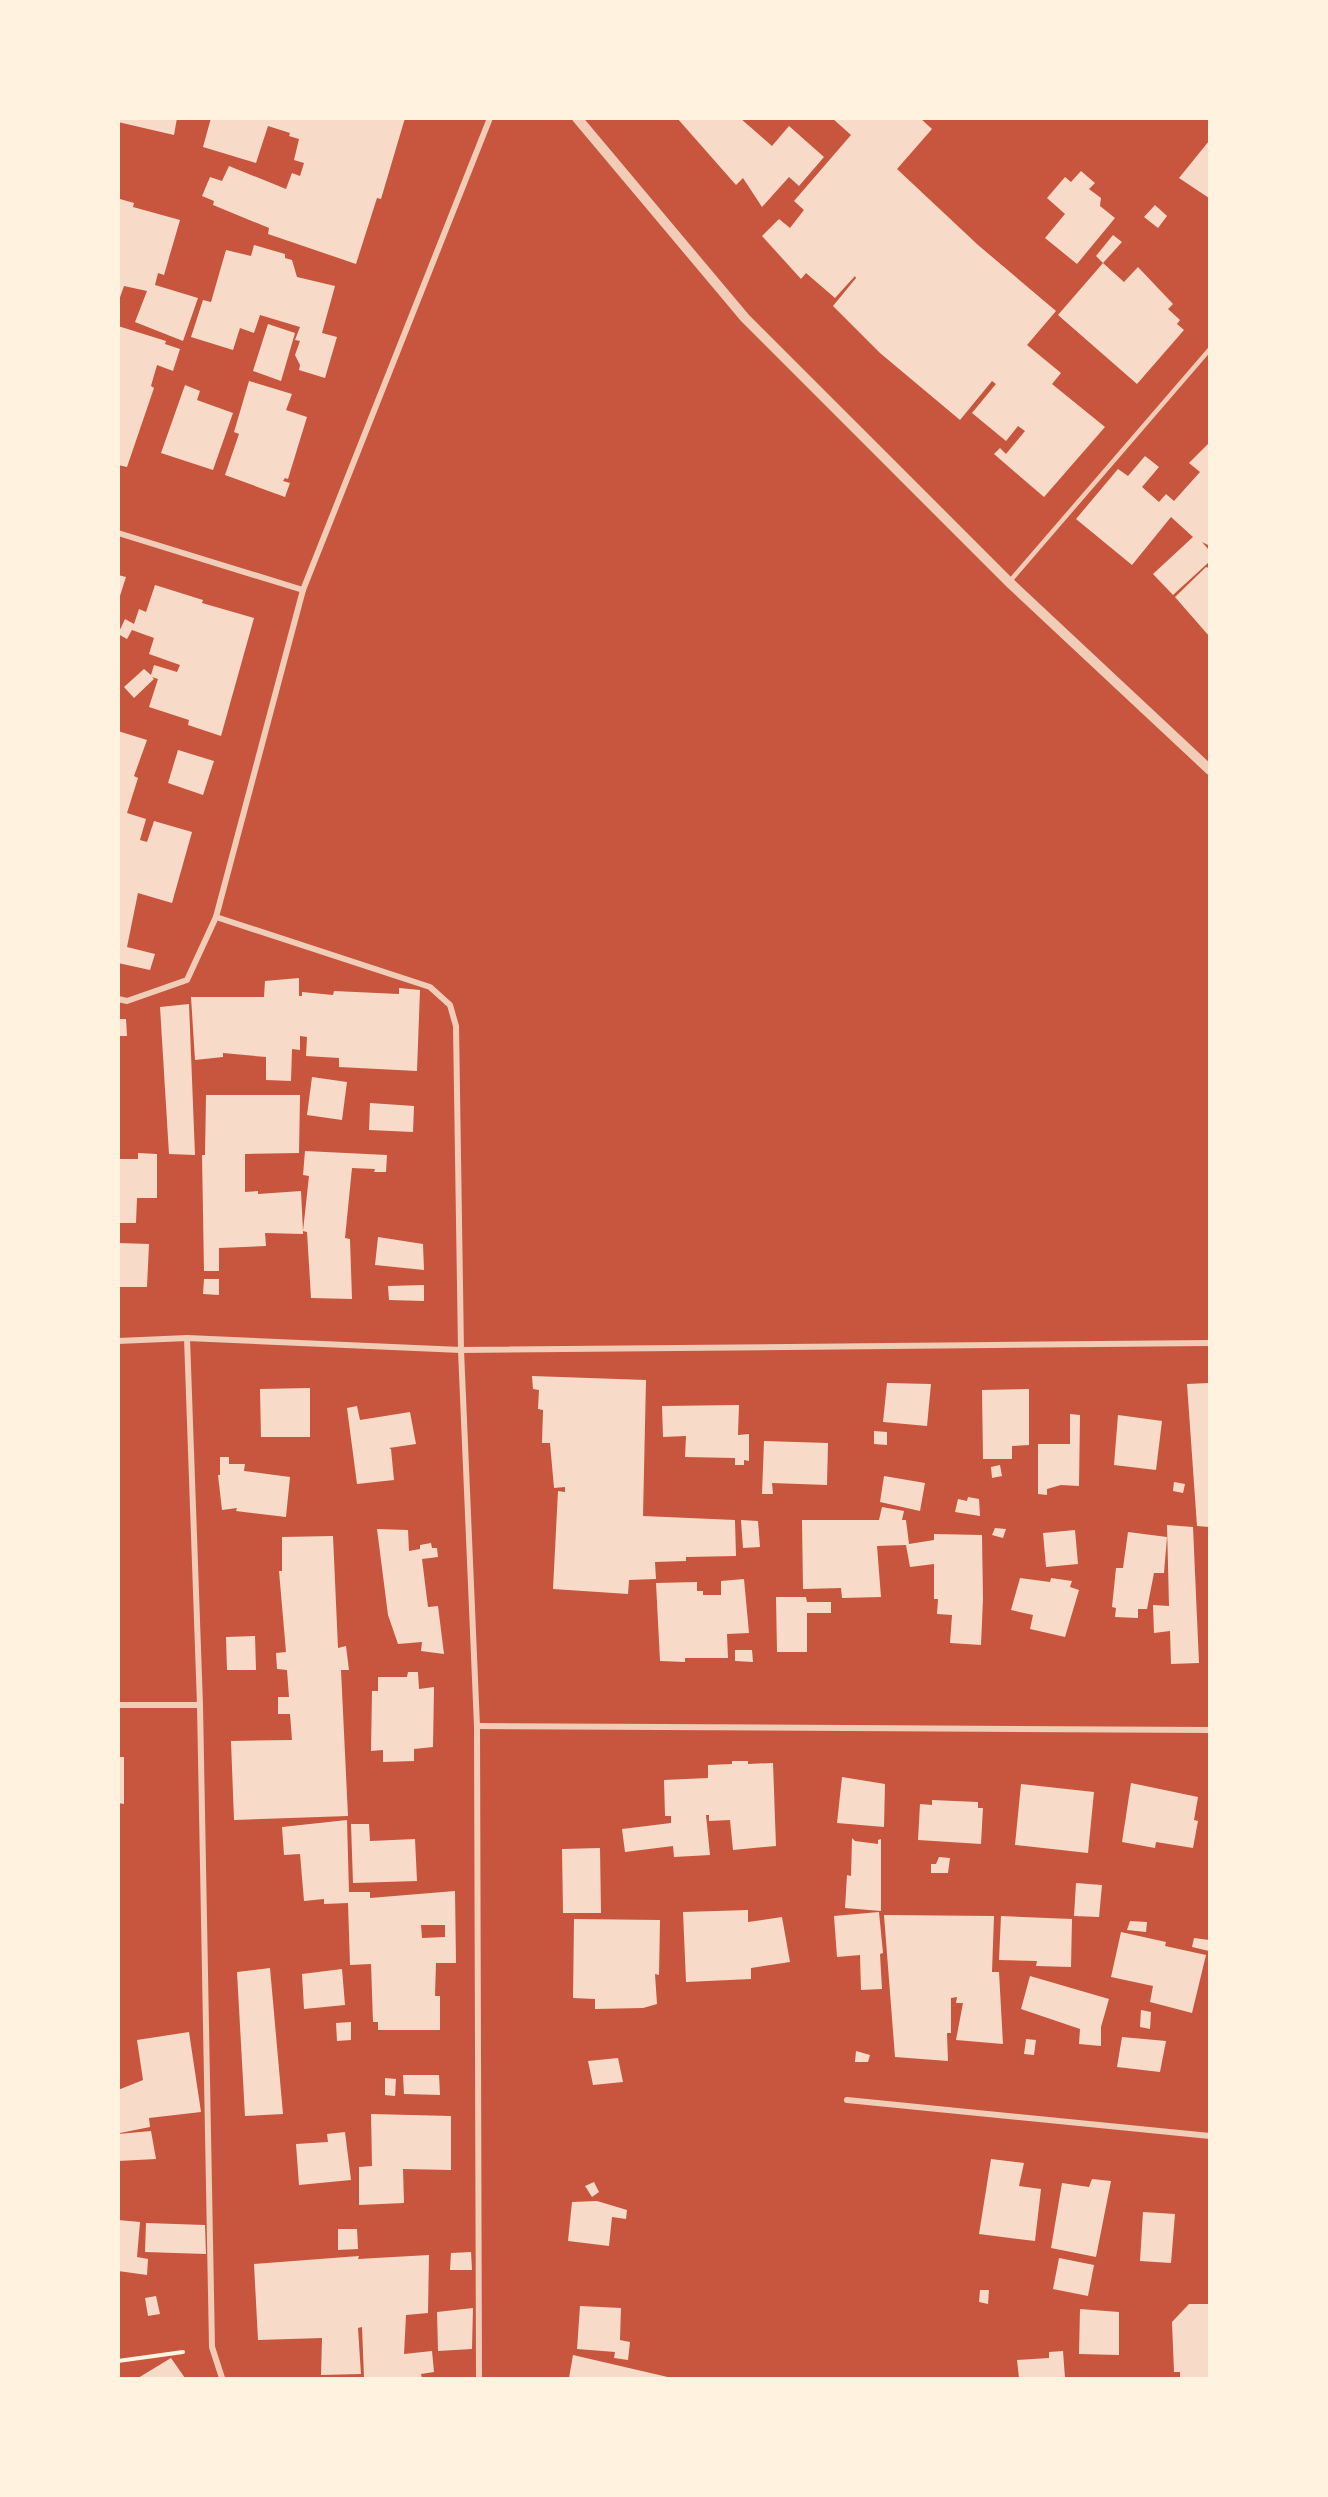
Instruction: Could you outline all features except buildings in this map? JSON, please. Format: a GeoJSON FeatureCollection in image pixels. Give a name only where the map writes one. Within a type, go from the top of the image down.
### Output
{"type":"FeatureCollection","features":[{"type":"Feature","properties":{"kind":"street"},"geometry":{"type":"LineString","coordinates":[[118,999],[127,1001],[187,980],[216,917],[303,590],[490,118]]}},
{"type":"Feature","properties":{"kind":"street"},"geometry":{"type":"LineString","coordinates":[[577,118],[745,318],[1009,582],[1209,770]]}},
{"type":"Feature","properties":{"kind":"street"},"geometry":{"type":"LineString","coordinates":[[118,533],[303,590]]}},
{"type":"Feature","properties":{"kind":"street"},"geometry":{"type":"LineString","coordinates":[[216,917],[430,987],[450,1005],[456,1026],[461,1350],[477,1726],[479,2379]]}},
{"type":"Feature","properties":{"kind":"street"},"geometry":{"type":"LineString","coordinates":[[187,1338],[200,1705],[212,2347],[222,2379]]}},
{"type":"Feature","properties":{"kind":"street"},"geometry":{"type":"LineString","coordinates":[[118,1341],[187,1338],[461,1350],[1209,1343]]}},
{"type":"Feature","properties":{"kind":"street"},"geometry":{"type":"LineString","coordinates":[[118,1705],[200,1705]]}},
{"type":"Feature","properties":{"kind":"street"},"geometry":{"type":"LineString","coordinates":[[477,1726],[1209,1730]]}},
{"type":"Feature","properties":{"kind":"street"},"geometry":{"type":"LineString","coordinates":[[847,2100],[1209,2136]]}},
{"type":"Feature","properties":{"kind":"lane"},"geometry":{"type":"LineString","coordinates":[[1009,582],[1209,349]]}},
{"type":"Feature","properties":{"kind":"path"},"geometry":{"type":"LineString","coordinates":[[118,2361],[212,2347]]}}]}
